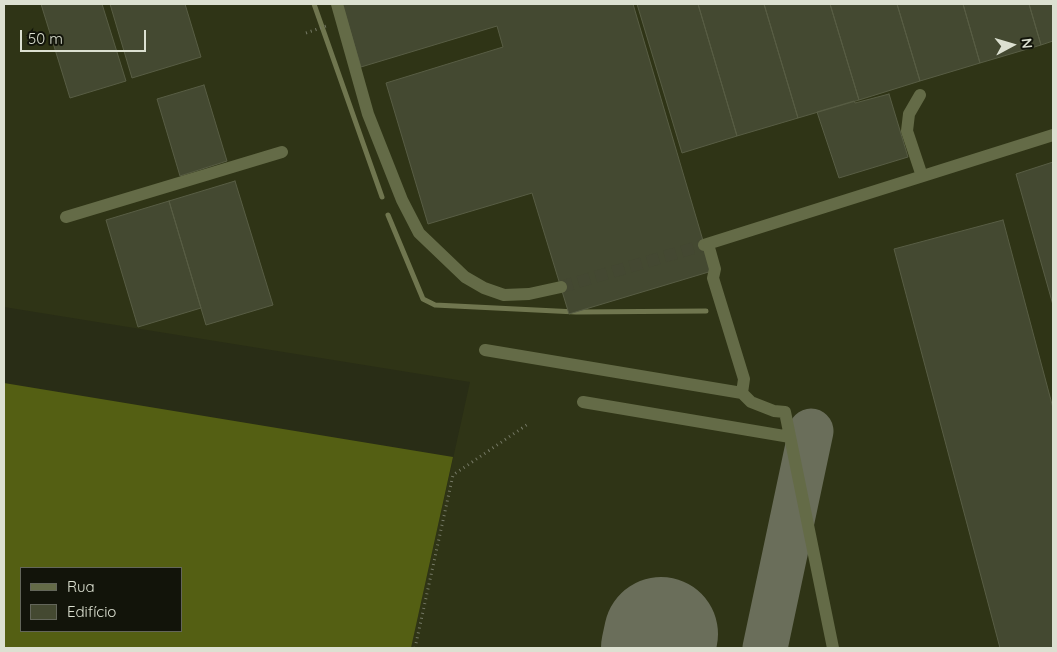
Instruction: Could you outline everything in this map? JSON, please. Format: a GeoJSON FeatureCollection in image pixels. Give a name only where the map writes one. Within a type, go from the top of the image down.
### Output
{"type":"FeatureCollection","features":[{"type":"Feature","properties":{"kind":"lane"},"geometry":{"type":"LineString","coordinates":[[337,4],[368,114],[402,200],[419,233],[465,277],[484,288],[504,295],[529,294],[561,287]]}},
{"type":"Feature","properties":{"kind":"lane"},"geometry":{"type":"LineString","coordinates":[[920,95],[909,114],[907,131],[922,176]]}},
{"type":"Feature","properties":{"kind":"lane"},"geometry":{"type":"LineString","coordinates":[[742,393],[744,379],[713,278],[715,269],[706,245],[1053,135]]}},
{"type":"Feature","properties":{"kind":"lane"},"geometry":{"type":"LineString","coordinates":[[66,217],[282,152]]}},
{"type":"Feature","properties":{"kind":"lane"},"geometry":{"type":"LineString","coordinates":[[484,350],[742,393],[751,402],[774,411],[785,412],[833,648]]}},
{"type":"Feature","properties":{"kind":"lane"},"geometry":{"type":"LineString","coordinates":[[583,402],[790,437]]}},
{"type":"Feature","properties":{"kind":"path"},"geometry":{"type":"LineString","coordinates":[[306,33],[333,23]]}},
{"type":"Feature","properties":{"kind":"path"},"geometry":{"type":"LineString","coordinates":[[415,648],[453,475],[528,424]]}},
{"type":"Feature","properties":{"kind":"shaded area"},"geometry":{"type":"Polygon","coordinates":[[[4,4],[1053,4],[1053,648],[411,648],[470,382],[4,307],[4,4]]]}},
{"type":"Feature","properties":{"kind":"green space"},"geometry":{"type":"Polygon","coordinates":[[[4,383],[453,457],[411,648],[4,648],[4,383]]]}},
{"type":"Feature","properties":{"kind":"building"},"geometry":{"type":"Polygon","coordinates":[[[41,4],[102,4],[126,81],[70,98],[41,4]]]}},
{"type":"Feature","properties":{"kind":"building"},"geometry":{"type":"Polygon","coordinates":[[[110,4],[185,4],[201,57],[132,78],[110,4]]]}},
{"type":"Feature","properties":{"kind":"building"},"geometry":{"type":"Polygon","coordinates":[[[342,4],[633,4],[712,271],[569,314],[532,193],[428,224],[386,83],[503,47],[497,26],[361,67],[342,4]]]}},
{"type":"Feature","properties":{"kind":"building"},"geometry":{"type":"Polygon","coordinates":[[[637,4],[698,4],[737,136],[682,153],[637,4]]]}},
{"type":"Feature","properties":{"kind":"building"},"geometry":{"type":"Polygon","coordinates":[[[698,4],[764,4],[798,118],[737,136],[698,4]]]}},
{"type":"Feature","properties":{"kind":"building"},"geometry":{"type":"Polygon","coordinates":[[[764,4],[830,4],[859,100],[798,118],[764,4]]]}},
{"type":"Feature","properties":{"kind":"building"},"geometry":{"type":"Polygon","coordinates":[[[830,4],[897,4],[920,81],[859,100],[830,4]]]}},
{"type":"Feature","properties":{"kind":"building"},"geometry":{"type":"Polygon","coordinates":[[[897,4],[963,4],[980,63],[920,81],[897,4]]]}},
{"type":"Feature","properties":{"kind":"building"},"geometry":{"type":"Polygon","coordinates":[[[963,4],[1029,4],[1041,45],[980,63],[963,4]]]}},
{"type":"Feature","properties":{"kind":"building"},"geometry":{"type":"Polygon","coordinates":[[[1029,4],[1053,4],[1053,41],[1041,45],[1029,4]]]}},
{"type":"Feature","properties":{"kind":"building"},"geometry":{"type":"Polygon","coordinates":[[[204,85],[227,161],[180,176],[157,99],[204,85]]]}},
{"type":"Feature","properties":{"kind":"building"},"geometry":{"type":"Polygon","coordinates":[[[889,94],[908,157],[839,178],[817,112],[854,101],[855,103],[889,94]]]}},
{"type":"Feature","properties":{"kind":"building"},"geometry":{"type":"Polygon","coordinates":[[[1053,162],[1053,305],[1016,174],[1053,162]]]}},
{"type":"Feature","properties":{"kind":"building"},"geometry":{"type":"Polygon","coordinates":[[[235,181],[273,305],[206,325],[169,201],[235,181]]]}},
{"type":"Feature","properties":{"kind":"building"},"geometry":{"type":"Polygon","coordinates":[[[169,201],[201,308],[138,327],[106,220],[169,201]]]}},
{"type":"Feature","properties":{"kind":"building"},"geometry":{"type":"Polygon","coordinates":[[[1003,220],[1053,408],[1053,648],[1000,648],[894,249],[1003,220]]]}},
{"type":"Feature","properties":{"kind":"waterway"},"geometry":{"type":"LineString","coordinates":[[314,4],[382,197]]}},
{"type":"Feature","properties":{"kind":"waterway"},"geometry":{"type":"LineString","coordinates":[[388,215],[423,299],[435,305],[576,312],[706,311]]}},
{"type":"Feature","properties":{"kind":"taxiway"},"geometry":{"type":"LineString","coordinates":[[765,648],[811,431]]}},
{"type":"Feature","properties":{"kind":"runway"},"geometry":{"type":"LineString","coordinates":[[658,648],[661,634]]}},
{"type":"Feature","properties":{"kind":"tunnel"},"geometry":{"type":"LineString","coordinates":[[561,287],[704,245]]}}]}
